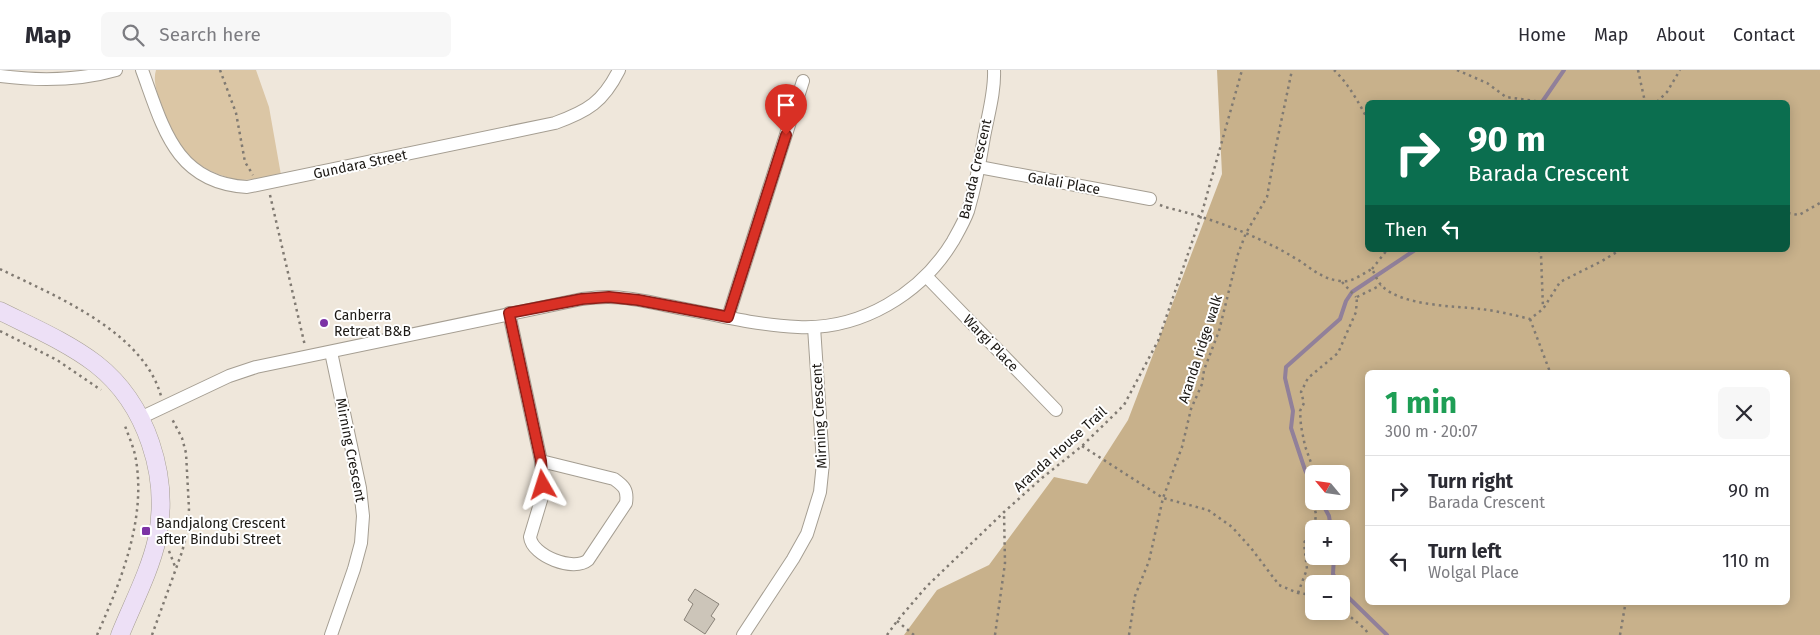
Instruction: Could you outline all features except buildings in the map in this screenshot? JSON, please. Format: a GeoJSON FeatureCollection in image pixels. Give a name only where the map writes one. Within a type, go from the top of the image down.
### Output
{"type":"FeatureCollection","features":[{"type":"Feature","properties":{"kind":"street"},"geometry":{"type":"LineString","coordinates":[[0,76],[26,79],[56,75],[99,75],[116,70]]}},
{"type":"Feature","properties":{"kind":"street","name":"Gundara Street"},"geometry":{"type":"LineString","coordinates":[[142,70],[168,138],[178,154],[192,168],[218,182],[238,187],[268,184],[555,123],[577,115],[596,103],[610,86],[619,70]]}},
{"type":"Feature","properties":{"kind":"street","name":"Barada Crescent"},"geometry":{"type":"LineString","coordinates":[[131,418],[229,376],[256,368],[582,299],[609,297],[638,300],[769,324],[814,327],[846,322],[876,311],[903,296],[926,276],[946,253],[962,226],[968,212],[979,167],[993,87],[994,70]]}},
{"type":"Feature","properties":{"kind":"street"},"geometry":{"type":"LineString","coordinates":[[728,317],[803,81]]}},
{"type":"Feature","properties":{"kind":"street","name":"Galali Place"},"geometry":{"type":"LineString","coordinates":[[979,167],[1150,199]]}},
{"type":"Feature","properties":{"kind":"street","name":"Wargi Place"},"geometry":{"type":"LineString","coordinates":[[926,276],[1056,410]]}},
{"type":"Feature","properties":{"kind":"street"},"geometry":{"type":"LineString","coordinates":[[0,310],[76,349],[98,366],[117,385],[131,418],[152,448],[156,464],[160,510],[157,540],[120,635]]}},
{"type":"Feature","properties":{"kind":"street"},"geometry":{"type":"LineString","coordinates":[[509,313],[541,461],[542,497],[530,537],[531,542],[535,549],[542,554],[569,564],[578,565],[584,563],[588,560],[626,503],[628,493],[624,486],[614,479],[541,461]]}},
{"type":"Feature","properties":{"kind":"street","name":"Mirning Crescent"},"geometry":{"type":"LineString","coordinates":[[743,635],[793,559],[807,534],[813,520],[820,492],[823,463],[814,327]]}},
{"type":"Feature","properties":{"kind":"street","name":"Mirning Crescent"},"geometry":{"type":"LineString","coordinates":[[331,352],[360,488],[363,516],[359,552],[331,635]]}},
{"type":"Feature","properties":{"kind":"path"},"geometry":{"type":"LineString","coordinates":[[220,70],[236,113],[245,162],[255,179],[268,184],[307,357]]}},
{"type":"Feature","properties":{"kind":"path","name":"Aranda House Trail"},"geometry":{"type":"LineString","coordinates":[[887,635],[927,586],[1004,512],[1082,446],[1124,405],[1158,341],[1201,216],[1242,70]]}},
{"type":"Feature","properties":{"kind":"path","name":"Aranda ridge walk"},"geometry":{"type":"LineString","coordinates":[[1129,635],[1134,596],[1149,561],[1162,498],[1182,447],[1191,409],[1202,384],[1204,370],[1219,331],[1238,254],[1246,233],[1267,197],[1292,70]]}},
{"type":"Feature","properties":{"kind":"path"},"geometry":{"type":"LineString","coordinates":[[1334,70],[1365,114]]}},
{"type":"Feature","properties":{"kind":"path"},"geometry":{"type":"LineString","coordinates":[[1457,70],[1487,83],[1506,97],[1528,100]]}},
{"type":"Feature","properties":{"kind":"path"},"geometry":{"type":"LineString","coordinates":[[1638,70],[1645,100]]}},
{"type":"Feature","properties":{"kind":"path"},"geometry":{"type":"LineString","coordinates":[[1659,100],[1667,92],[1680,70]]}},
{"type":"Feature","properties":{"kind":"path"},"geometry":{"type":"LineString","coordinates":[[1150,199],[1164,207],[1201,216],[1246,233],[1300,261],[1328,279],[1342,282],[1349,281],[1372,269],[1385,252]]}},
{"type":"Feature","properties":{"kind":"path"},"geometry":{"type":"LineString","coordinates":[[1790,213],[1798,215],[1820,203]]}},
{"type":"Feature","properties":{"kind":"path"},"geometry":{"type":"LineString","coordinates":[[1540,252],[1542,309]]}},
{"type":"Feature","properties":{"kind":"path"},"geometry":{"type":"LineString","coordinates":[[1530,319],[1542,309],[1560,282],[1617,252]]}},
{"type":"Feature","properties":{"kind":"path"},"geometry":{"type":"LineString","coordinates":[[0,269],[74,306],[97,320],[134,352],[146,366],[158,387],[161,398]]}},
{"type":"Feature","properties":{"kind":"path"},"geometry":{"type":"LineString","coordinates":[[1372,269],[1381,285],[1392,294],[1447,307],[1482,309],[1530,319]]}},
{"type":"Feature","properties":{"kind":"path"},"geometry":{"type":"LineString","coordinates":[[1312,465],[1301,426],[1300,412],[1304,403],[1301,392],[1308,378],[1338,353],[1356,312],[1357,297],[1342,282]]}},
{"type":"Feature","properties":{"kind":"path"},"geometry":{"type":"LineString","coordinates":[[1357,297],[1381,285]]}},
{"type":"Feature","properties":{"kind":"path"},"geometry":{"type":"LineString","coordinates":[[1530,319],[1549,370]]}},
{"type":"Feature","properties":{"kind":"path"},"geometry":{"type":"LineString","coordinates":[[0,331],[56,360],[107,395]]}},
{"type":"Feature","properties":{"kind":"path"},"geometry":{"type":"LineString","coordinates":[[152,635],[187,533],[188,478],[186,453],[182,438],[170,414]]}},
{"type":"Feature","properties":{"kind":"path"},"geometry":{"type":"LineString","coordinates":[[97,635],[126,565],[134,527],[139,488],[131,418]]}},
{"type":"Feature","properties":{"kind":"path"},"geometry":{"type":"LineString","coordinates":[[1082,446],[1162,498],[1208,510],[1232,527],[1280,585],[1298,593],[1305,594]]}},
{"type":"Feature","properties":{"kind":"path"},"geometry":{"type":"LineString","coordinates":[[1298,593],[1307,569],[1304,543],[1315,523],[1315,510]]}},
{"type":"Feature","properties":{"kind":"path"},"geometry":{"type":"LineString","coordinates":[[995,635],[1005,563],[1004,512]]}},
{"type":"Feature","properties":{"kind":"path"},"geometry":{"type":"LineString","coordinates":[[168,547],[176,569]]}},
{"type":"Feature","properties":{"kind":"path"},"geometry":{"type":"LineString","coordinates":[[1620,635],[1625,605]]}},
{"type":"Feature","properties":{"kind":"path"},"geometry":{"type":"LineString","coordinates":[[1350,616],[1365,628],[1369,635]]}},
{"type":"Feature","properties":{"kind":"path"},"geometry":{"type":"LineString","coordinates":[[897,621],[914,635]]}},
{"type":"Feature","properties":{"kind":"shaded area"},"geometry":{"type":"Polygon","coordinates":[[[156,70],[256,70],[269,107],[281,175],[239,180],[213,172],[195,161],[182,147],[168,121],[157,90],[156,70]]]}},
{"type":"Feature","properties":{"kind":"shaded area"},"geometry":{"type":"Polygon","coordinates":[[[1217,70],[1820,70],[1820,635],[904,635],[937,590],[989,565],[1054,477],[1087,484],[1128,420],[1222,174],[1217,70]]]}},
{"type":"Feature","properties":{"kind":"waterway"},"geometry":{"type":"LineString","coordinates":[[1543,100],[1564,70]]}},
{"type":"Feature","properties":{"kind":"waterway"},"geometry":{"type":"LineString","coordinates":[[1305,470],[1291,428],[1293,411],[1285,378],[1286,367],[1340,319],[1346,301],[1352,292],[1412,252]]}},
{"type":"Feature","properties":{"kind":"waterway"},"geometry":{"type":"LineString","coordinates":[[1326,510],[1330,520]]}},
{"type":"Feature","properties":{"kind":"waterway"},"geometry":{"type":"LineString","coordinates":[[1334,565],[1334,575]]}},
{"type":"Feature","properties":{"kind":"waterway"},"geometry":{"type":"LineString","coordinates":[[1350,599],[1387,635]]}},
{"type":"Feature","properties":{"kind":"place","name":"Canberra Retreat B&B"},"geometry":{"type":"Point","coordinates":[324,323]}},
{"type":"Feature","properties":{"kind":"place","name":"Bandjalong Crescent after Bindubi Street"},"geometry":{"type":"Point","coordinates":[146,531]}},
{"type":"Feature","properties":{"kind":"route"},"geometry":{"type":"LineString","coordinates":[[543,485],[541,461],[509,313],[582,299],[609,297],[638,300],[728,317],[786,135]]}}]}
